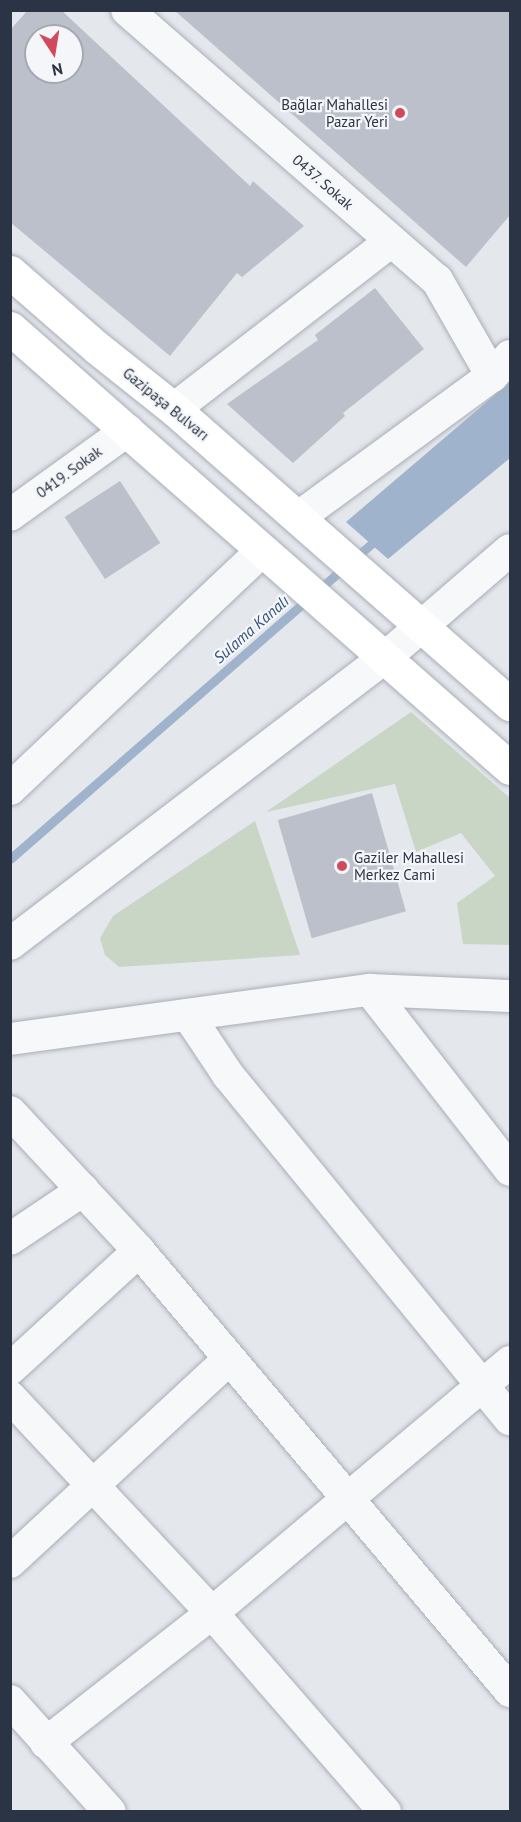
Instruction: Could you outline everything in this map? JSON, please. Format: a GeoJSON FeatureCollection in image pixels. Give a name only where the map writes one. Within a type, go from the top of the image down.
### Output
{"type":"FeatureCollection","features":[{"type":"Feature","properties":{"kind":"main road","name":"Gazipaşa Bulvarı"},"geometry":{"type":"LineString","coordinates":[[10,272],[96,347],[174,409],[420,626]]}},
{"type":"Feature","properties":{"kind":"main road"},"geometry":{"type":"LineString","coordinates":[[10,328],[128,430],[299,584],[387,656],[510,768]]}},
{"type":"Feature","properties":{"kind":"main road"},"geometry":{"type":"LineString","coordinates":[[420,626],[510,704]]}},
{"type":"Feature","properties":{"kind":"street","name":"0437. Sokak"},"geometry":{"type":"LineString","coordinates":[[127,10],[437,280],[501,366]]}},
{"type":"Feature","properties":{"kind":"street"},"geometry":{"type":"LineString","coordinates":[[174,409],[391,241]]}},
{"type":"Feature","properties":{"kind":"street"},"geometry":{"type":"LineString","coordinates":[[310,527],[501,366]]}},
{"type":"Feature","properties":{"kind":"street","name":"0419. Sokak"},"geometry":{"type":"LineString","coordinates":[[10,515],[128,430]]}},
{"type":"Feature","properties":{"kind":"street"},"geometry":{"type":"LineString","coordinates":[[10,789],[261,550]]}},
{"type":"Feature","properties":{"kind":"street"},"geometry":{"type":"LineString","coordinates":[[10,944],[387,656],[510,550]]}},
{"type":"Feature","properties":{"kind":"street"},"geometry":{"type":"LineString","coordinates":[[370,990],[510,1170]]}},
{"type":"Feature","properties":{"kind":"street"},"geometry":{"type":"LineString","coordinates":[[10,1039],[370,990],[510,996]]}},
{"type":"Feature","properties":{"kind":"street"},"geometry":{"type":"LineString","coordinates":[[188,1015],[228,1075],[510,1419]]}},
{"type":"Feature","properties":{"kind":"street"},"geometry":{"type":"LineString","coordinates":[[10,1112],[139,1251],[510,1691]]}},
{"type":"Feature","properties":{"kind":"street"},"geometry":{"type":"LineString","coordinates":[[10,1239],[83,1190]]}},
{"type":"Feature","properties":{"kind":"street"},"geometry":{"type":"LineString","coordinates":[[10,1370],[139,1251]]}},
{"type":"Feature","properties":{"kind":"street"},"geometry":{"type":"LineString","coordinates":[[10,1562],[229,1359]]}},
{"type":"Feature","properties":{"kind":"street"},"geometry":{"type":"LineString","coordinates":[[46,1743],[212,1613],[510,1362]]}},
{"type":"Feature","properties":{"kind":"street"},"geometry":{"type":"LineString","coordinates":[[10,1397],[212,1613],[385,1812]]}},
{"type":"Feature","properties":{"kind":"street"},"geometry":{"type":"LineString","coordinates":[[10,1701],[110,1812]]}},
{"type":"Feature","properties":{"kind":"green space"},"geometry":{"type":"Polygon","coordinates":[[[411,712],[510,798],[510,945],[463,944],[457,903],[495,876],[461,833],[416,852],[395,784],[266,812],[411,712]]]}},
{"type":"Feature","properties":{"kind":"green space"},"geometry":{"type":"Polygon","coordinates":[[[255,821],[300,955],[119,967],[105,955],[100,938],[113,916],[255,821]]]}},
{"type":"Feature","properties":{"kind":"water"},"geometry":{"type":"Polygon","coordinates":[[[510,382],[510,458],[388,559],[346,522],[510,382]]]}},
{"type":"Feature","properties":{"kind":"building"},"geometry":{"type":"Polygon","coordinates":[[[28,10],[61,10],[76,24],[24,24],[24,84],[84,84],[84,31],[250,186],[253,181],[304,226],[242,277],[237,273],[170,356],[10,222],[10,30],[28,10]]]}},
{"type":"Feature","properties":{"kind":"building","name":"Bağlar Mahallesi Pazar Yeri"},"geometry":{"type":"Polygon","coordinates":[[[174,10],[510,10],[510,215],[466,267],[174,10]]]}},
{"type":"Feature","properties":{"kind":"building"},"geometry":{"type":"Polygon","coordinates":[[[375,288],[424,349],[343,413],[345,416],[293,463],[227,404],[318,340],[315,335],[375,288]]]}},
{"type":"Feature","properties":{"kind":"building"},"geometry":{"type":"Polygon","coordinates":[[[120,481],[160,543],[105,579],[65,517],[120,481]]]}},
{"type":"Feature","properties":{"kind":"building","name":"Gaziler Mahallesi Merkez Cami"},"geometry":{"type":"Polygon","coordinates":[[[372,793],[406,911],[312,938],[278,820],[372,793]]]}},
{"type":"Feature","properties":{"kind":"waterway","name":"Sulama Kanalı"},"geometry":{"type":"LineString","coordinates":[[10,859],[379,537]]}},
{"type":"Feature","properties":{"kind":"place","name":"Bağlar Mahallesi Pazar Yeri"},"geometry":{"type":"Point","coordinates":[400,113]}},
{"type":"Feature","properties":{"kind":"place","name":"Gaziler Mahallesi Merkez Cami"},"geometry":{"type":"Point","coordinates":[342,866]}}]}
